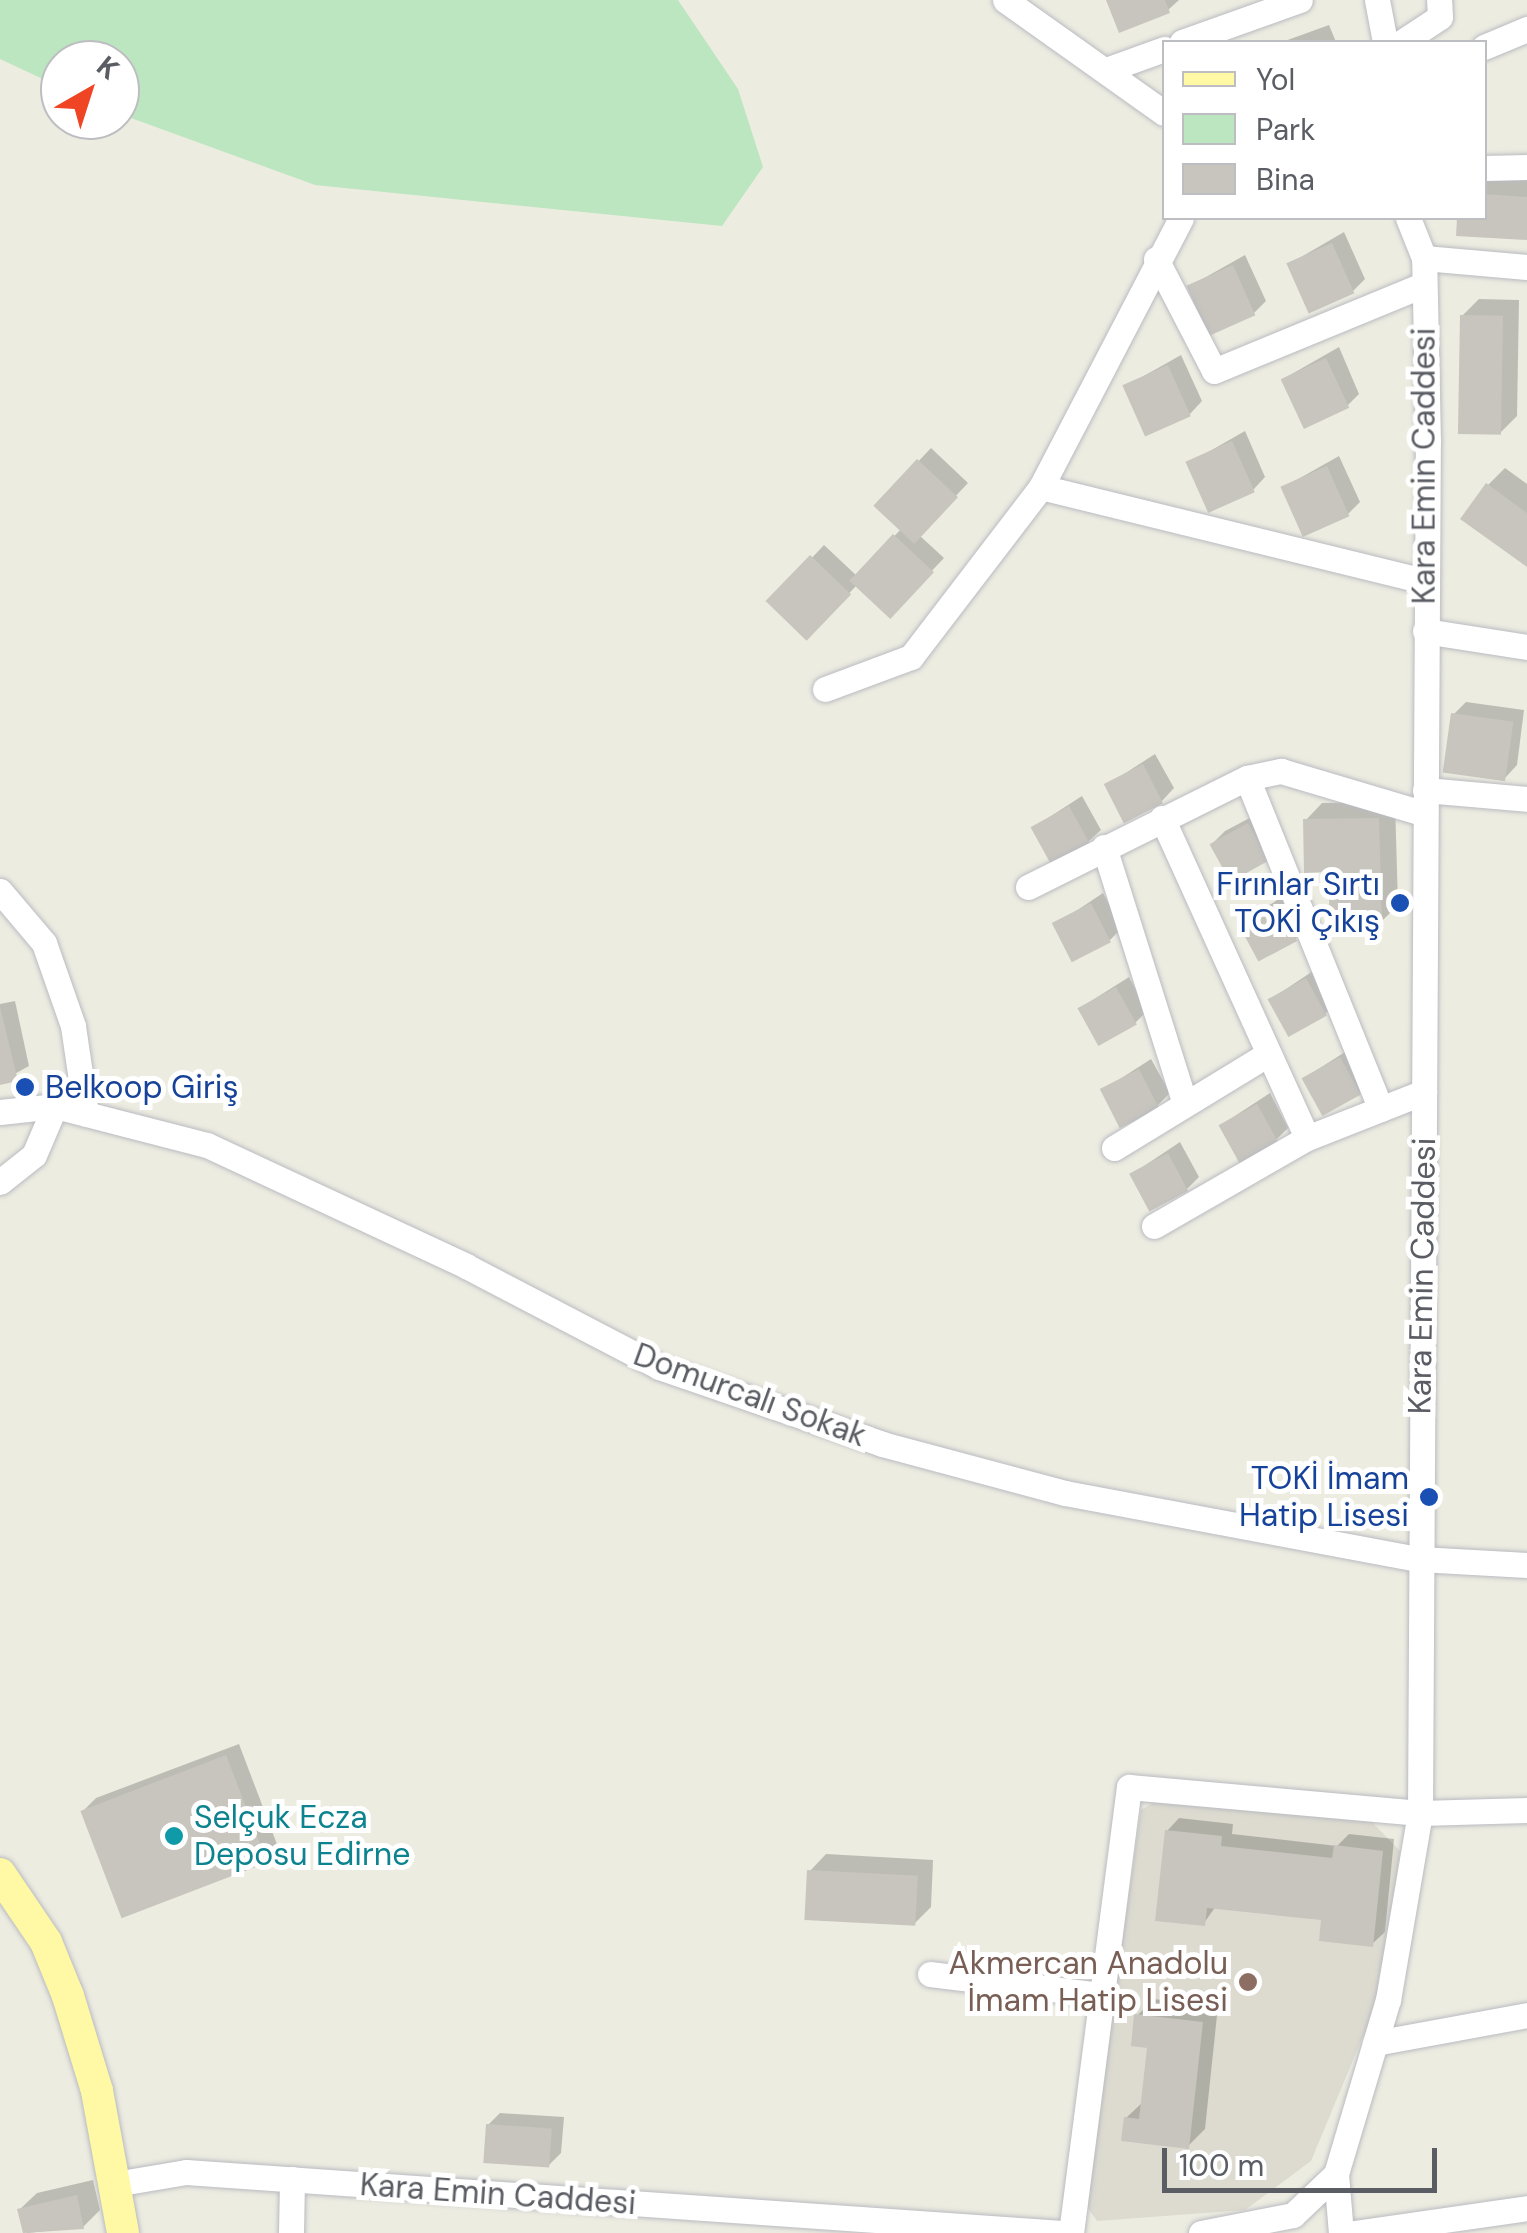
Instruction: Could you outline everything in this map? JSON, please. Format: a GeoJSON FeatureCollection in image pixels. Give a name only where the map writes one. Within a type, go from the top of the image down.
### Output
{"type":"FeatureCollection","features":[{"type":"Feature","properties":{"kind":"main road"},"geometry":{"type":"LineString","coordinates":[[0,1874],[46,1942],[68,1996],[98,2091],[123,2233]]}},
{"type":"Feature","properties":{"kind":"street"},"geometry":{"type":"LineString","coordinates":[[1005,0],[1162,112]]}},
{"type":"Feature","properties":{"kind":"street"},"geometry":{"type":"LineString","coordinates":[[1188,40],[1300,0]]}},
{"type":"Feature","properties":{"kind":"street"},"geometry":{"type":"LineString","coordinates":[[1377,0],[1385,40]]}},
{"type":"Feature","properties":{"kind":"street"},"geometry":{"type":"LineString","coordinates":[[1405,40],[1440,17],[1439,0]]}},
{"type":"Feature","properties":{"kind":"street"},"geometry":{"type":"LineString","coordinates":[[1487,46],[1527,29]]}},
{"type":"Feature","properties":{"kind":"street"},"geometry":{"type":"LineString","coordinates":[[1106,70],[1162,50]]}},
{"type":"Feature","properties":{"kind":"street"},"geometry":{"type":"LineString","coordinates":[[1487,168],[1527,167]]}},
{"type":"Feature","properties":{"kind":"street"},"geometry":{"type":"LineString","coordinates":[[825,689],[912,657],[1041,487],[1180,220]]}},
{"type":"Feature","properties":{"kind":"street","name":"Kara Emin Caddesi"},"geometry":{"type":"LineString","coordinates":[[1200,2233],[1293,2215],[1336,2174],[1388,2000],[1420,1813],[1424,258],[1409,220]]}},
{"type":"Feature","properties":{"kind":"street"},"geometry":{"type":"LineString","coordinates":[[1424,258],[1527,267]]}},
{"type":"Feature","properties":{"kind":"street"},"geometry":{"type":"LineString","coordinates":[[1156,260],[1214,371],[1423,285]]}},
{"type":"Feature","properties":{"kind":"street"},"geometry":{"type":"LineString","coordinates":[[1041,487],[1424,581]]}},
{"type":"Feature","properties":{"kind":"street"},"geometry":{"type":"LineString","coordinates":[[1425,632],[1527,647]]}},
{"type":"Feature","properties":{"kind":"street"},"geometry":{"type":"LineString","coordinates":[[1028,886],[1247,778],[1280,771],[1425,802],[1527,799]]}},
{"type":"Feature","properties":{"kind":"street"},"geometry":{"type":"LineString","coordinates":[[1247,778],[1381,1109]]}},
{"type":"Feature","properties":{"kind":"street"},"geometry":{"type":"LineString","coordinates":[[1162,818],[1265,1056],[1308,1138]]}},
{"type":"Feature","properties":{"kind":"street"},"geometry":{"type":"LineString","coordinates":[[1104,847],[1184,1104]]}},
{"type":"Feature","properties":{"kind":"street"},"geometry":{"type":"LineString","coordinates":[[0,891],[44,943],[73,1026],[86,1114]]}},
{"type":"Feature","properties":{"kind":"street"},"geometry":{"type":"LineString","coordinates":[[1114,1148],[1265,1056]]}},
{"type":"Feature","properties":{"kind":"street"},"geometry":{"type":"LineString","coordinates":[[1154,1226],[1308,1138],[1424,1092]]}},
{"type":"Feature","properties":{"kind":"street"},"geometry":{"type":"LineString","coordinates":[[0,1182],[34,1154],[54,1106]]}},
{"type":"Feature","properties":{"kind":"street","name":"Domurcalı Sokak"},"geometry":{"type":"LineString","coordinates":[[0,1112],[54,1106],[207,1145],[466,1266],[659,1367],[864,1437],[1065,1494],[1420,1559],[1527,1565]]}},
{"type":"Feature","properties":{"kind":"street"},"geometry":{"type":"LineString","coordinates":[[1071,2233],[1129,1787],[1420,1813],[1527,1810]]}},
{"type":"Feature","properties":{"kind":"street"},"geometry":{"type":"LineString","coordinates":[[930,1974],[1102,1995]]}},
{"type":"Feature","properties":{"kind":"street"},"geometry":{"type":"LineString","coordinates":[[1375,2043],[1527,2015]]}},
{"type":"Feature","properties":{"kind":"street","name":"Kara Emin Caddesi"},"geometry":{"type":"LineString","coordinates":[[115,2184],[186,2172],[910,2228],[1062,2233]]}},
{"type":"Feature","properties":{"kind":"street"},"geometry":{"type":"LineString","coordinates":[[1336,2174],[1341,2233]]}},
{"type":"Feature","properties":{"kind":"street"},"geometry":{"type":"LineString","coordinates":[[291,2233],[292,2179]]}},
{"type":"Feature","properties":{"kind":"street"},"geometry":{"type":"LineString","coordinates":[[1354,2233],[1527,2208]]}},
{"type":"Feature","properties":{"kind":"shaded area","name":"Akmercan Anadolu İmam Hatip Lisesi"},"geometry":{"type":"Polygon","coordinates":[[[1161,1798],[1372,1822],[1400,1851],[1388,1947],[1371,2017],[1311,2161],[1245,2210],[1097,2221],[1085,2204],[1141,1810],[1161,1798]]]}},
{"type":"Feature","properties":{"kind":"green space"},"geometry":{"type":"Polygon","coordinates":[[[0,0],[678,0],[738,89],[763,167],[722,226],[315,185],[140,121],[140,40],[40,40],[40,78],[0,59],[0,0]]]}},
{"type":"Feature","properties":{"kind":"building"},"geometry":{"type":"Polygon","coordinates":[[[1106,0],[1165,0],[1170,13],[1119,33],[1106,0]]]}},
{"type":"Feature","properties":{"kind":"building"},"geometry":{"type":"Polygon","coordinates":[[[1487,194],[1527,197],[1527,240],[1456,236],[1457,220],[1487,220],[1487,194]]]}},
{"type":"Feature","properties":{"kind":"building"},"geometry":{"type":"Polygon","coordinates":[[[1332,243],[1354,293],[1309,314],[1286,263],[1332,243]]]}},
{"type":"Feature","properties":{"kind":"building"},"geometry":{"type":"Polygon","coordinates":[[[1233,265],[1255,315],[1209,336],[1186,286],[1233,265]]]}},
{"type":"Feature","properties":{"kind":"building"},"geometry":{"type":"Polygon","coordinates":[[[1460,315],[1503,316],[1501,435],[1458,434],[1460,315]]]}},
{"type":"Feature","properties":{"kind":"building"},"geometry":{"type":"Polygon","coordinates":[[[1326,358],[1349,408],[1304,429],[1281,379],[1326,358]]]}},
{"type":"Feature","properties":{"kind":"building"},"geometry":{"type":"Polygon","coordinates":[[[1168,365],[1191,416],[1145,436],[1122,385],[1168,365]]]}},
{"type":"Feature","properties":{"kind":"building"},"geometry":{"type":"Polygon","coordinates":[[[1232,441],[1255,492],[1208,513],[1185,462],[1232,441]]]}},
{"type":"Feature","properties":{"kind":"building"},"geometry":{"type":"Polygon","coordinates":[[[917,459],[958,497],[914,544],[873,506],[917,459]]]}},
{"type":"Feature","properties":{"kind":"building"},"geometry":{"type":"Polygon","coordinates":[[[1327,466],[1349,516],[1303,537],[1280,487],[1327,466]]]}},
{"type":"Feature","properties":{"kind":"building"},"geometry":{"type":"Polygon","coordinates":[[[1486,483],[1527,513],[1527,567],[1460,519],[1486,483]]]}},
{"type":"Feature","properties":{"kind":"building"},"geometry":{"type":"Polygon","coordinates":[[[893,534],[934,572],[890,619],[849,581],[893,534]]]}},
{"type":"Feature","properties":{"kind":"building"},"geometry":{"type":"Polygon","coordinates":[[[810,555],[851,595],[807,641],[766,601],[810,555]]]}},
{"type":"Feature","properties":{"kind":"building"},"geometry":{"type":"Polygon","coordinates":[[[1451,713],[1513,722],[1505,781],[1443,772],[1451,713]]]}},
{"type":"Feature","properties":{"kind":"building"},"geometry":{"type":"Polygon","coordinates":[[[1143,764],[1163,803],[1124,823],[1104,784],[1143,764]]]}},
{"type":"Feature","properties":{"kind":"building"},"geometry":{"type":"Polygon","coordinates":[[[1069,806],[1090,844],[1051,865],[1031,827],[1069,806]]]}},
{"type":"Feature","properties":{"kind":"building"},"geometry":{"type":"Polygon","coordinates":[[[1379,818],[1382,925],[1330,926],[1328,872],[1304,873],[1303,819],[1379,818]]]}},
{"type":"Feature","properties":{"kind":"building"},"geometry":{"type":"Polygon","coordinates":[[[1248,823],[1269,861],[1230,882],[1210,844],[1248,823]]]}},
{"type":"Feature","properties":{"kind":"building"},"geometry":{"type":"Polygon","coordinates":[[[1091,903],[1111,942],[1072,962],[1052,923],[1091,903]]]}},
{"type":"Feature","properties":{"kind":"building"},"geometry":{"type":"Polygon","coordinates":[[[1277,903],[1297,941],[1258,962],[1238,924],[1277,903]]]}},
{"type":"Feature","properties":{"kind":"building"},"geometry":{"type":"Polygon","coordinates":[[[1306,978],[1327,1016],[1288,1037],[1268,999],[1306,978]]]}},
{"type":"Feature","properties":{"kind":"building"},"geometry":{"type":"Polygon","coordinates":[[[1116,987],[1137,1025],[1098,1046],[1078,1008],[1116,987]]]}},
{"type":"Feature","properties":{"kind":"building"},"geometry":{"type":"Polygon","coordinates":[[[0,1007],[18,1081],[0,1085],[0,1007]]]}},
{"type":"Feature","properties":{"kind":"building"},"geometry":{"type":"Polygon","coordinates":[[[1340,1057],[1361,1095],[1322,1116],[1302,1078],[1340,1057]]]}},
{"type":"Feature","properties":{"kind":"building"},"geometry":{"type":"Polygon","coordinates":[[[1139,1069],[1159,1108],[1120,1128],[1100,1089],[1139,1069]]]}},
{"type":"Feature","properties":{"kind":"building"},"geometry":{"type":"Polygon","coordinates":[[[1257,1104],[1278,1142],[1239,1163],[1219,1125],[1257,1104]]]}},
{"type":"Feature","properties":{"kind":"building"},"geometry":{"type":"Polygon","coordinates":[[[1168,1153],[1188,1191],[1149,1212],[1129,1174],[1168,1153]]]}},
{"type":"Feature","properties":{"kind":"building","name":"Selçuk Ecza Deposu Edirne"},"geometry":{"type":"Polygon","coordinates":[[[226,1755],[267,1862],[122,1918],[80,1811],[226,1755]]]}},
{"type":"Feature","properties":{"kind":"building"},"geometry":{"type":"Polygon","coordinates":[[[1165,1830],[1222,1836],[1221,1846],[1332,1858],[1334,1845],[1383,1851],[1373,1947],[1319,1941],[1321,1920],[1207,1908],[1205,1926],[1155,1921],[1165,1830]]]}},
{"type":"Feature","properties":{"kind":"building"},"geometry":{"type":"Polygon","coordinates":[[[807,1870],[918,1876],[915,1926],[804,1920],[807,1870]]]}},
{"type":"Feature","properties":{"kind":"building"},"geometry":{"type":"Polygon","coordinates":[[[1134,2014],[1203,2022],[1189,2149],[1121,2141],[1124,2117],[1139,2119],[1147,2048],[1131,2046],[1134,2014]]]}},
{"type":"Feature","properties":{"kind":"building"},"geometry":{"type":"Polygon","coordinates":[[[486,2124],[552,2129],[549,2168],[483,2163],[486,2124]]]}},
{"type":"Feature","properties":{"kind":"building"},"geometry":{"type":"Polygon","coordinates":[[[77,2195],[84,2229],[23,2233],[17,2209],[77,2195]]]}},
{"type":"Feature","properties":{"kind":"place","name":"Fırınlar Sırtı TOKİ Çıkış"},"geometry":{"type":"Point","coordinates":[1400,903]}},
{"type":"Feature","properties":{"kind":"place","name":"Belkoop Giriş"},"geometry":{"type":"Point","coordinates":[25,1087]}},
{"type":"Feature","properties":{"kind":"place","name":"TOKİ İmam Hatip Lisesi"},"geometry":{"type":"Point","coordinates":[1429,1497]}},
{"type":"Feature","properties":{"kind":"place","name":"Selçuk Ecza Deposu Edirne"},"geometry":{"type":"Point","coordinates":[174,1836]}},
{"type":"Feature","properties":{"kind":"place","name":"Akmercan Anadolu İmam Hatip Lisesi"},"geometry":{"type":"Point","coordinates":[1248,1982]}}]}
